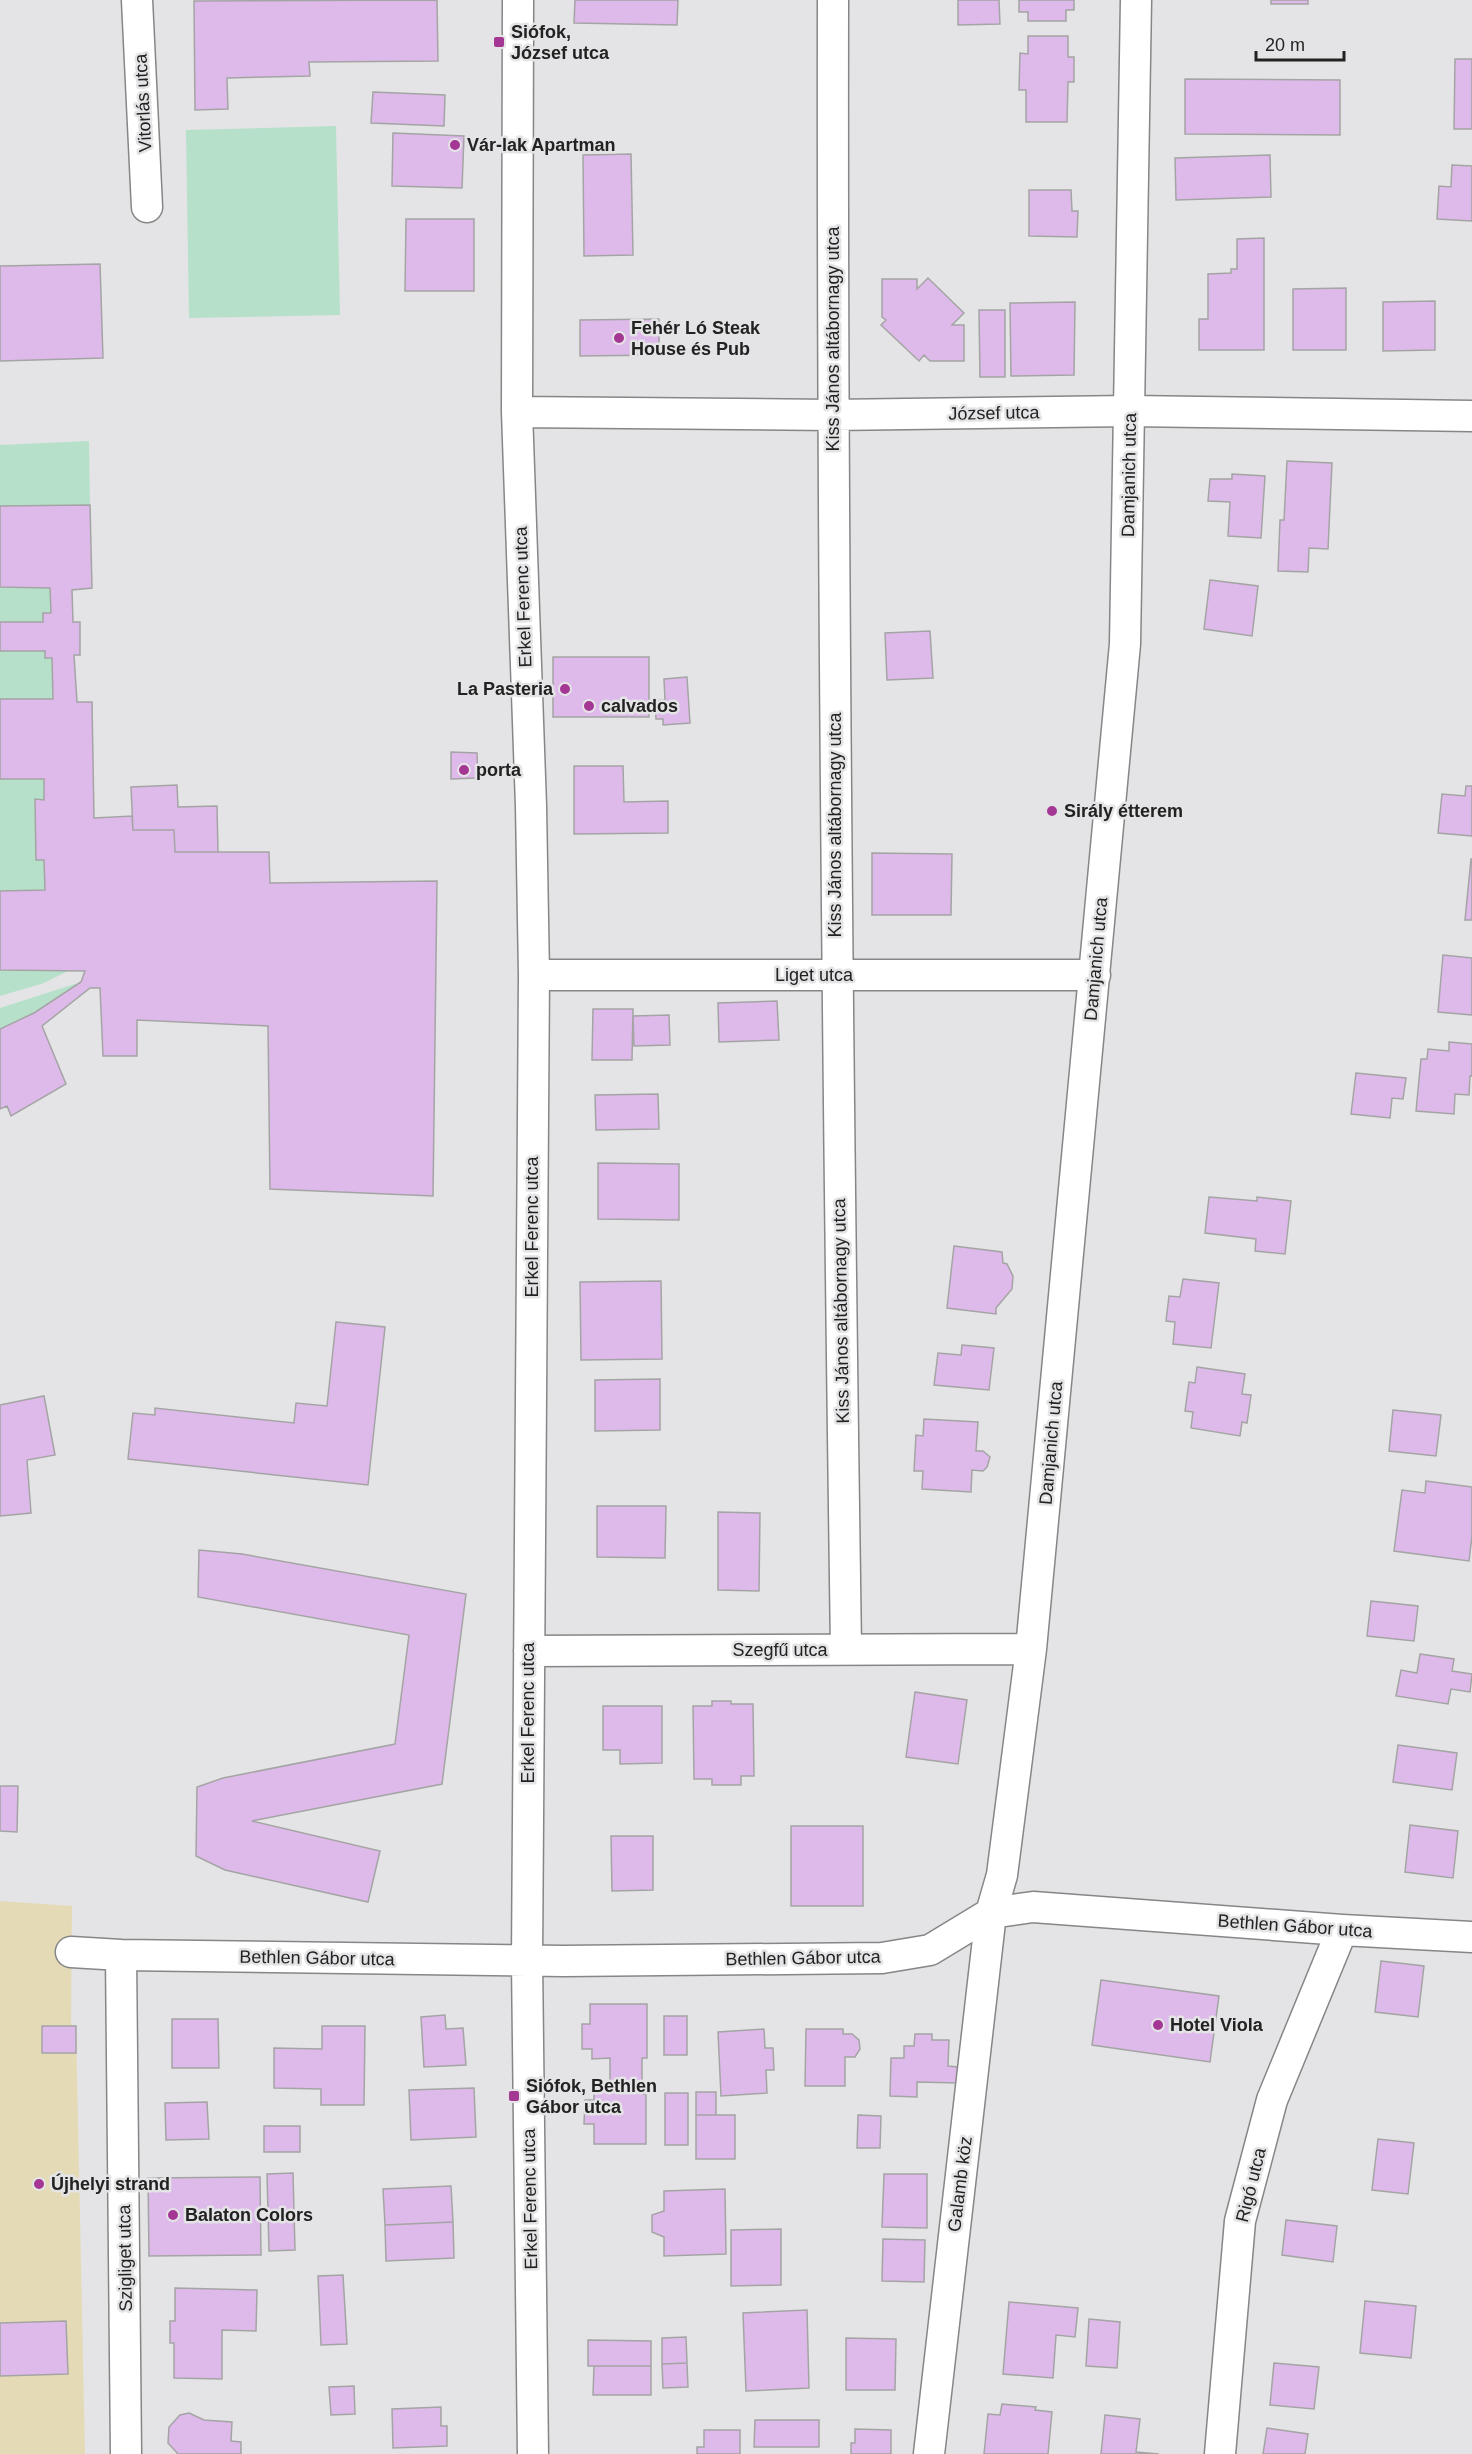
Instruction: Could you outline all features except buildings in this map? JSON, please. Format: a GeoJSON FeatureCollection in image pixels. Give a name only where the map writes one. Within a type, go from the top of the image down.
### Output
{"type":"FeatureCollection","features":[{"type":"Feature","properties":{"kind":"street","name":"Vitorlás utca"},"geometry":{"type":"LineString","coordinates":[[137,0],[147,162],[147,207]]}},
{"type":"Feature","properties":{"kind":"street","name":"Erkel Ferenc utca"},"geometry":{"type":"LineString","coordinates":[[518,0],[517,412],[531,806],[534,975],[527,1961],[533,2454]]}},
{"type":"Feature","properties":{"kind":"street","name":"Kiss János altábornagy utca"},"geometry":{"type":"LineString","coordinates":[[833,0],[832,415],[836,975],[846,1649]]}},
{"type":"Feature","properties":{"kind":"street","name":"Damjanich utca"},"geometry":{"type":"LineString","coordinates":[[991,1913],[1002,1875],[1031,1649],[1125,644],[1136,0]]}},
{"type":"Feature","properties":{"kind":"street","name":"József utca"},"geometry":{"type":"LineString","coordinates":[[517,412],[832,415],[1130,411],[1472,416]]}},
{"type":"Feature","properties":{"kind":"street","name":"Liget utca"},"geometry":{"type":"LineString","coordinates":[[534,975],[1095,975]]}},
{"type":"Feature","properties":{"kind":"street","name":"Szegfű utca"},"geometry":{"type":"LineString","coordinates":[[529,1651],[1031,1649]]}},
{"type":"Feature","properties":{"kind":"street","name":"Bethlen Gábor utca"},"geometry":{"type":"LineString","coordinates":[[71,1952],[121,1955],[527,1961],[882,1958],[930,1950],[991,1913],[1033,1907],[1342,1930],[1472,1937]]}},
{"type":"Feature","properties":{"kind":"street","name":"Galamb köz"},"geometry":{"type":"LineString","coordinates":[[929,2454],[991,1913]]}},
{"type":"Feature","properties":{"kind":"street","name":"Rigó utca"},"geometry":{"type":"LineString","coordinates":[[1221,2454],[1240,2221],[1272,2100],[1342,1930]]}},
{"type":"Feature","properties":{"kind":"street","name":"Szigliget utca"},"geometry":{"type":"LineString","coordinates":[[121,1955],[126,2454]]}},
{"type":"Feature","properties":{"kind":"green space"},"geometry":{"type":"Polygon","coordinates":[[[336,126],[340,315],[189,318],[186,130],[336,126]]]}},
{"type":"Feature","properties":{"kind":"green space"},"geometry":{"type":"Polygon","coordinates":[[[89,441],[90,505],[0,506],[0,445],[89,441]]]}},
{"type":"Feature","properties":{"kind":"green space"},"geometry":{"type":"Polygon","coordinates":[[[0,587],[50,588],[51,613],[43,613],[43,622],[0,622],[0,587]]]}},
{"type":"Feature","properties":{"kind":"green space"},"geometry":{"type":"Polygon","coordinates":[[[0,651],[45,651],[45,658],[52,658],[53,699],[0,699],[0,651]]]}},
{"type":"Feature","properties":{"kind":"green space"},"geometry":{"type":"Polygon","coordinates":[[[0,779],[44,779],[44,800],[36,799],[37,860],[44,860],[45,890],[0,891],[0,779]]]}},
{"type":"Feature","properties":{"kind":"green space"},"geometry":{"type":"Polygon","coordinates":[[[0,970],[70,970],[44,983],[0,996],[0,970]]]}},
{"type":"Feature","properties":{"kind":"green space"},"geometry":{"type":"Polygon","coordinates":[[[81,982],[34,1013],[0,1029],[0,1008],[81,982]]]}},
{"type":"Feature","properties":{"kind":"sand","name":"Újhelyi strand"},"geometry":{"type":"Polygon","coordinates":[[[0,1901],[72,1906],[71,2025],[76,2026],[85,2454],[0,2454],[0,1901]]]}},
{"type":"Feature","properties":{"kind":"place","name":"Siófok, József utca"},"geometry":{"type":"Point","coordinates":[499,42]}},
{"type":"Feature","properties":{"kind":"place","name":"Vár-lak Apartman"},"geometry":{"type":"Point","coordinates":[455,145]}},
{"type":"Feature","properties":{"kind":"place","name":"Fehér Ló Steak House és Pub"},"geometry":{"type":"Point","coordinates":[619,338]}},
{"type":"Feature","properties":{"kind":"place","name":"La Pasteria"},"geometry":{"type":"Point","coordinates":[565,689]}},
{"type":"Feature","properties":{"kind":"place","name":"calvados"},"geometry":{"type":"Point","coordinates":[589,706]}},
{"type":"Feature","properties":{"kind":"place","name":"porta"},"geometry":{"type":"Point","coordinates":[464,770]}},
{"type":"Feature","properties":{"kind":"place","name":"Sirály étterem"},"geometry":{"type":"Point","coordinates":[1052,811]}},
{"type":"Feature","properties":{"kind":"place","name":"Hotel Viola"},"geometry":{"type":"Point","coordinates":[1158,2025]}},
{"type":"Feature","properties":{"kind":"place","name":"Siófok, Bethlen Gábor utca"},"geometry":{"type":"Point","coordinates":[514,2096]}},
{"type":"Feature","properties":{"kind":"place","name":"Újhelyi strand"},"geometry":{"type":"Point","coordinates":[39,2184]}},
{"type":"Feature","properties":{"kind":"place","name":"Balaton Colors"},"geometry":{"type":"Point","coordinates":[173,2215]}}]}
